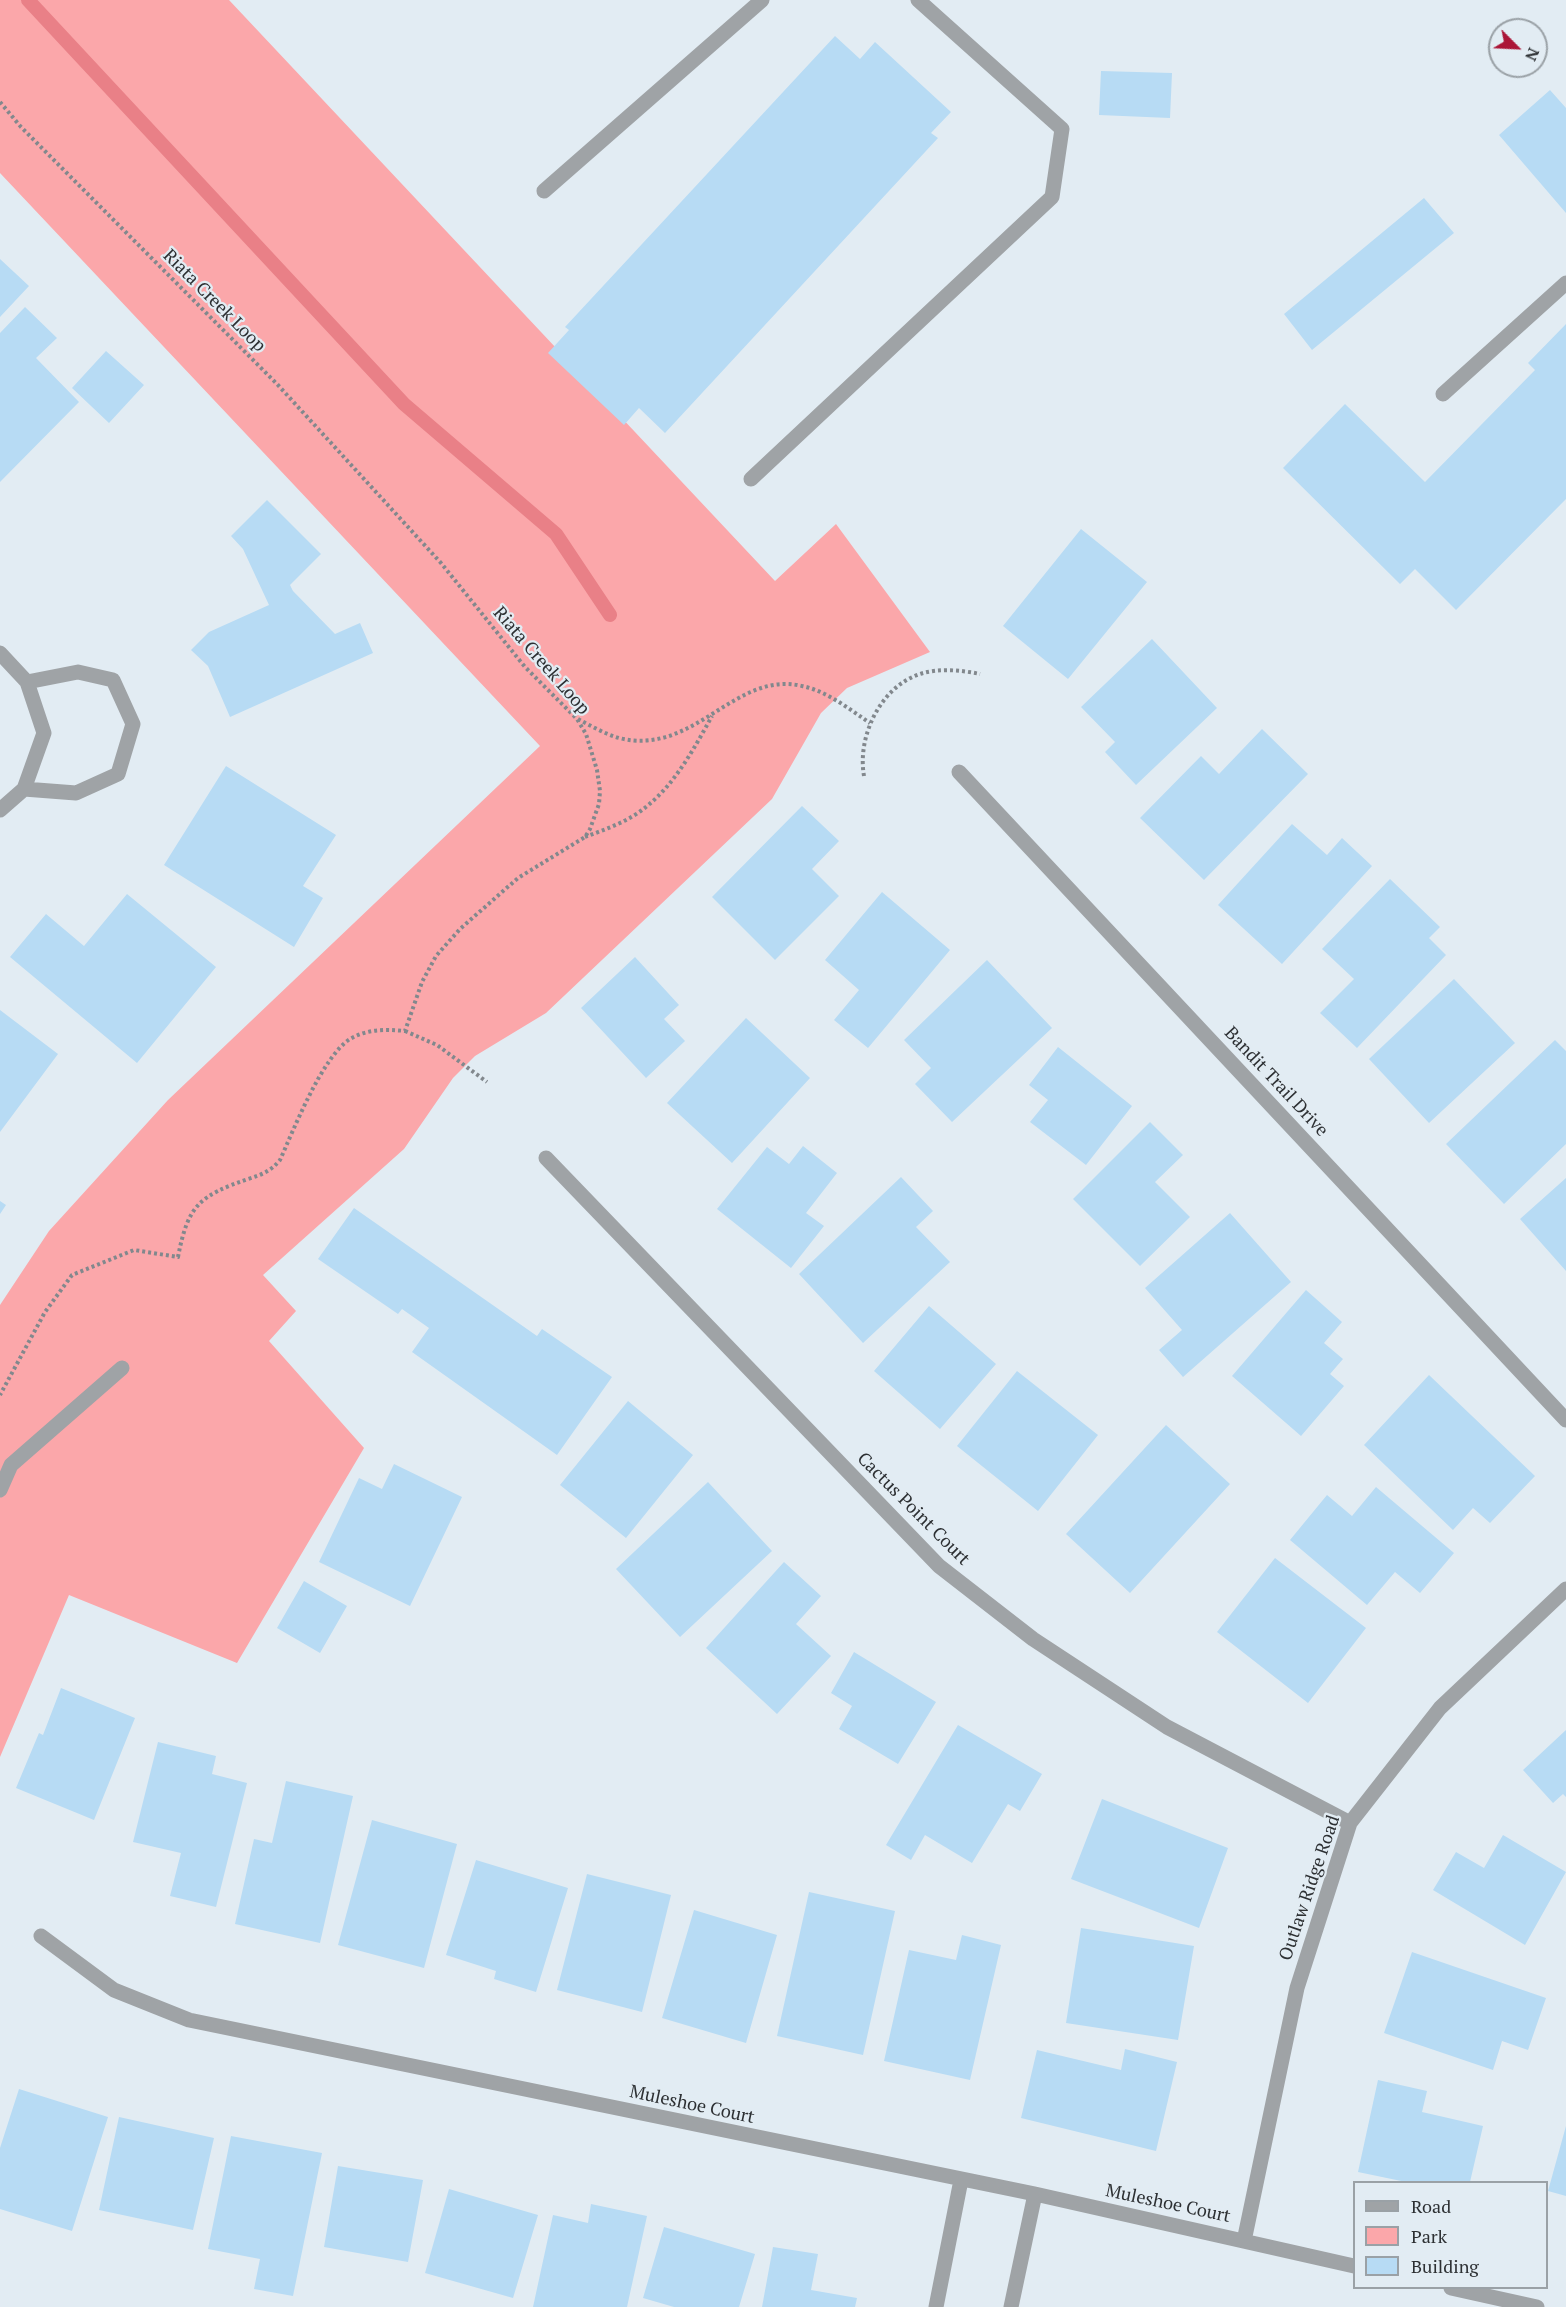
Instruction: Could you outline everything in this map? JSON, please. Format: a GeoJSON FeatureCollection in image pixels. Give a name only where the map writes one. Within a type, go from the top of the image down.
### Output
{"type":"FeatureCollection","features":[{"type":"Feature","properties":{"kind":"street"},"geometry":{"type":"LineString","coordinates":[[544,191],[762,0]]}},
{"type":"Feature","properties":{"kind":"street"},"geometry":{"type":"LineString","coordinates":[[751,479],[1052,197],[1062,129],[918,0]]}},
{"type":"Feature","properties":{"kind":"street"},"geometry":{"type":"LineString","coordinates":[[1443,394],[1566,283]]}},
{"type":"Feature","properties":{"kind":"street"},"geometry":{"type":"LineString","coordinates":[[0,653],[27,682],[44,733],[24,789],[0,810]]}},
{"type":"Feature","properties":{"kind":"street"},"geometry":{"type":"LineString","coordinates":[[24,789],[76,793],[118,774],[133,724],[112,680],[78,672],[27,682]]}},
{"type":"Feature","properties":{"kind":"street","name":"Bandit Trail Drive"},"geometry":{"type":"LineString","coordinates":[[958,772],[1566,1420]]}},
{"type":"Feature","properties":{"kind":"street","name":"Cactus Point Court"},"geometry":{"type":"LineString","coordinates":[[546,1158],[939,1566],[1033,1640],[1167,1727],[1350,1822]]}},
{"type":"Feature","properties":{"kind":"street"},"geometry":{"type":"LineString","coordinates":[[0,1490],[11,1465],[122,1368]]}},
{"type":"Feature","properties":{"kind":"street","name":"Outlaw Ridge Road"},"geometry":{"type":"LineString","coordinates":[[1244,2241],[1297,1988],[1350,1822],[1440,1708],[1566,1589]]}},
{"type":"Feature","properties":{"kind":"street","name":"Muleshoe Court"},"geometry":{"type":"LineString","coordinates":[[41,1936],[114,1990],[189,2020],[1035,2194],[1353,2266]]}},
{"type":"Feature","properties":{"kind":"street"},"geometry":{"type":"LineString","coordinates":[[936,2307],[961,2180]]}},
{"type":"Feature","properties":{"kind":"street"},"geometry":{"type":"LineString","coordinates":[[1011,2307],[1035,2194]]}},
{"type":"Feature","properties":{"kind":"street"},"geometry":{"type":"LineString","coordinates":[[1456,2289],[1537,2307]]}},
{"type":"Feature","properties":{"kind":"path","name":"Riata Creek Loop"},"geometry":{"type":"LineString","coordinates":[[0,102],[21,127],[277,384],[441,563],[525,667],[577,719],[591,752],[600,791],[594,819],[585,837]]}},
{"type":"Feature","properties":{"kind":"path"},"geometry":{"type":"LineString","coordinates":[[864,777],[864,749],[870,723],[896,686],[908,679],[933,671],[980,674]]}},
{"type":"Feature","properties":{"kind":"path"},"geometry":{"type":"LineString","coordinates":[[577,719],[612,736],[633,740],[679,733],[713,716],[737,698],[753,690],[789,684],[820,692],[870,723]]}},
{"type":"Feature","properties":{"kind":"path"},"geometry":{"type":"LineString","coordinates":[[405,1031],[422,982],[436,956],[460,929],[518,878],[585,837],[627,819],[647,807],[681,766],[713,716]]}},
{"type":"Feature","properties":{"kind":"path"},"geometry":{"type":"LineString","coordinates":[[0,1395],[45,1312],[72,1275],[134,1250],[178,1257],[185,1224],[205,1198],[218,1190],[273,1168],[280,1160],[317,1082],[343,1044],[368,1032],[383,1029],[405,1031],[437,1045],[487,1082]]}},
{"type":"Feature","properties":{"kind":"green space"},"geometry":{"type":"Polygon","coordinates":[[[0,0],[229,0],[775,581],[836,524],[930,652],[847,688],[821,713],[772,799],[546,1013],[475,1056],[453,1078],[404,1149],[263,1275],[296,1311],[269,1341],[364,1448],[237,1663],[69,1595],[0,1757],[0,1305],[49,1231],[168,1100],[540,746],[0,173],[0,0]]]}},
{"type":"Feature","properties":{"kind":"building"},"geometry":{"type":"Polygon","coordinates":[[[835,36],[860,59],[875,42],[951,112],[931,133],[938,138],[665,433],[639,408],[624,425],[548,353],[569,330],[565,327],[835,36]]]}},
{"type":"Feature","properties":{"kind":"building"},"geometry":{"type":"Polygon","coordinates":[[[1101,71],[1172,73],[1170,118],[1099,115],[1101,71]]]}},
{"type":"Feature","properties":{"kind":"building"},"geometry":{"type":"Polygon","coordinates":[[[1550,90],[1566,108],[1566,213],[1499,135],[1550,90]]]}},
{"type":"Feature","properties":{"kind":"building"},"geometry":{"type":"Polygon","coordinates":[[[1424,198],[1454,233],[1312,350],[1284,314],[1424,198]]]}},
{"type":"Feature","properties":{"kind":"building"},"geometry":{"type":"Polygon","coordinates":[[[0,259],[29,286],[0,317],[0,259]]]}},
{"type":"Feature","properties":{"kind":"building"},"geometry":{"type":"Polygon","coordinates":[[[25,307],[57,338],[36,358],[79,402],[0,482],[0,333],[25,307]]]}},
{"type":"Feature","properties":{"kind":"building"},"geometry":{"type":"Polygon","coordinates":[[[1566,324],[1566,499],[1456,610],[1415,569],[1400,584],[1283,468],[1345,404],[1425,482],[1535,370],[1528,363],[1566,324]]]}},
{"type":"Feature","properties":{"kind":"building"},"geometry":{"type":"Polygon","coordinates":[[[106,351],[144,385],[109,423],[72,388],[106,351]]]}},
{"type":"Feature","properties":{"kind":"building"},"geometry":{"type":"Polygon","coordinates":[[[267,500],[321,554],[290,585],[293,591],[335,634],[360,623],[373,653],[230,717],[208,666],[191,650],[209,632],[269,605],[243,549],[231,536],[267,500]]]}},
{"type":"Feature","properties":{"kind":"building"},"geometry":{"type":"Polygon","coordinates":[[[1081,529],[1147,582],[1068,679],[1003,626],[1081,529]]]}},
{"type":"Feature","properties":{"kind":"building"},"geometry":{"type":"Polygon","coordinates":[[[1152,639],[1217,708],[1136,785],[1105,752],[1115,742],[1081,707],[1152,639]]]}},
{"type":"Feature","properties":{"kind":"building"},"geometry":{"type":"Polygon","coordinates":[[[1262,729],[1308,774],[1204,880],[1140,818],[1201,756],[1219,774],[1262,729]]]}},
{"type":"Feature","properties":{"kind":"building"},"geometry":{"type":"Polygon","coordinates":[[[226,766],[336,835],[303,886],[323,898],[294,947],[164,865],[226,766]]]}},
{"type":"Feature","properties":{"kind":"building"},"geometry":{"type":"Polygon","coordinates":[[[802,806],[839,841],[812,869],[839,896],[775,960],[712,897],[802,806]]]}},
{"type":"Feature","properties":{"kind":"building"},"geometry":{"type":"Polygon","coordinates":[[[1292,824],[1327,855],[1342,838],[1372,866],[1282,964],[1218,905],[1292,824]]]}},
{"type":"Feature","properties":{"kind":"building"},"geometry":{"type":"Polygon","coordinates":[[[1390,879],[1440,927],[1429,938],[1446,955],[1357,1048],[1320,1013],[1354,979],[1322,949],[1390,879]]]}},
{"type":"Feature","properties":{"kind":"building"},"geometry":{"type":"Polygon","coordinates":[[[882,892],[950,950],[868,1048],[834,1020],[859,990],[825,960],[882,892]]]}},
{"type":"Feature","properties":{"kind":"building"},"geometry":{"type":"Polygon","coordinates":[[[127,894],[216,967],[137,1063],[10,957],[46,914],[84,946],[127,894]]]}},
{"type":"Feature","properties":{"kind":"building"},"geometry":{"type":"Polygon","coordinates":[[[635,957],[679,1005],[664,1019],[685,1041],[646,1078],[581,1008],[635,957]]]}},
{"type":"Feature","properties":{"kind":"building"},"geometry":{"type":"Polygon","coordinates":[[[987,960],[1052,1028],[952,1122],[915,1084],[931,1068],[904,1040],[987,960]]]}},
{"type":"Feature","properties":{"kind":"building"},"geometry":{"type":"Polygon","coordinates":[[[1454,979],[1515,1043],[1429,1123],[1369,1059],[1454,979]]]}},
{"type":"Feature","properties":{"kind":"building"},"geometry":{"type":"Polygon","coordinates":[[[0,1010],[58,1054],[0,1132],[0,1010]]]}},
{"type":"Feature","properties":{"kind":"building"},"geometry":{"type":"Polygon","coordinates":[[[746,1018],[810,1078],[732,1163],[667,1103],[746,1018]]]}},
{"type":"Feature","properties":{"kind":"building"},"geometry":{"type":"Polygon","coordinates":[[[1555,1040],[1566,1051],[1566,1144],[1504,1204],[1446,1144],[1555,1040]]]}},
{"type":"Feature","properties":{"kind":"building"},"geometry":{"type":"Polygon","coordinates":[[[1058,1047],[1132,1106],[1086,1165],[1030,1122],[1048,1100],[1029,1085],[1058,1047]]]}},
{"type":"Feature","properties":{"kind":"building"},"geometry":{"type":"Polygon","coordinates":[[[1150,1122],[1183,1155],[1155,1182],[1190,1217],[1140,1266],[1073,1199],[1150,1122]]]}},
{"type":"Feature","properties":{"kind":"building"},"geometry":{"type":"Polygon","coordinates":[[[803,1146],[837,1173],[806,1213],[824,1226],[791,1268],[717,1209],[767,1147],[789,1164],[803,1146]]]}},
{"type":"Feature","properties":{"kind":"building"},"geometry":{"type":"Polygon","coordinates":[[[901,1177],[933,1211],[916,1227],[950,1262],[863,1343],[799,1274],[901,1177]]]}},
{"type":"Feature","properties":{"kind":"building"},"geometry":{"type":"Polygon","coordinates":[[[1566,1178],[1566,1271],[1520,1219],[1566,1178]]]}},
{"type":"Feature","properties":{"kind":"building"},"geometry":{"type":"Polygon","coordinates":[[[0,1201],[6,1205],[0,1214],[0,1201]]]}},
{"type":"Feature","properties":{"kind":"building"},"geometry":{"type":"Polygon","coordinates":[[[354,1208],[537,1336],[542,1329],[612,1377],[557,1455],[412,1352],[429,1328],[402,1309],[398,1314],[318,1259],[354,1208]]]}},
{"type":"Feature","properties":{"kind":"building"},"geometry":{"type":"Polygon","coordinates":[[[1230,1213],[1291,1282],[1183,1377],[1159,1350],[1182,1330],[1145,1288],[1230,1213]]]}},
{"type":"Feature","properties":{"kind":"building"},"geometry":{"type":"Polygon","coordinates":[[[1306,1290],[1342,1322],[1324,1343],[1343,1359],[1330,1374],[1344,1386],[1301,1436],[1232,1376],[1306,1290]]]}},
{"type":"Feature","properties":{"kind":"building"},"geometry":{"type":"Polygon","coordinates":[[[929,1306],[996,1364],[940,1429],[874,1371],[929,1306]]]}},
{"type":"Feature","properties":{"kind":"building"},"geometry":{"type":"Polygon","coordinates":[[[1017,1371],[1098,1435],[1038,1511],[957,1446],[1017,1371]]]}},
{"type":"Feature","properties":{"kind":"building"},"geometry":{"type":"Polygon","coordinates":[[[1429,1375],[1535,1476],[1490,1523],[1473,1508],[1453,1530],[1364,1445],[1429,1375]]]}},
{"type":"Feature","properties":{"kind":"building"},"geometry":{"type":"Polygon","coordinates":[[[628,1401],[693,1455],[626,1538],[560,1485],[628,1401]]]}},
{"type":"Feature","properties":{"kind":"building"},"geometry":{"type":"Polygon","coordinates":[[[1166,1425],[1230,1484],[1130,1593],[1066,1534],[1166,1425]]]}},
{"type":"Feature","properties":{"kind":"building"},"geometry":{"type":"Polygon","coordinates":[[[394,1464],[462,1497],[410,1606],[319,1562],[359,1478],[382,1489],[394,1464]]]}},
{"type":"Feature","properties":{"kind":"building"},"geometry":{"type":"Polygon","coordinates":[[[708,1482],[772,1551],[680,1637],[616,1569],[708,1482]]]}},
{"type":"Feature","properties":{"kind":"building"},"geometry":{"type":"Polygon","coordinates":[[[1376,1487],[1454,1553],[1420,1593],[1395,1572],[1367,1605],[1290,1540],[1327,1495],[1352,1516],[1376,1487]]]}},
{"type":"Feature","properties":{"kind":"building"},"geometry":{"type":"Polygon","coordinates":[[[1275,1558],[1366,1628],[1308,1703],[1217,1632],[1275,1558]]]}},
{"type":"Feature","properties":{"kind":"building"},"geometry":{"type":"Polygon","coordinates":[[[784,1562],[821,1596],[796,1624],[831,1656],[777,1714],[706,1648],[784,1562]]]}},
{"type":"Feature","properties":{"kind":"building"},"geometry":{"type":"Polygon","coordinates":[[[304,1581],[347,1606],[320,1653],[277,1628],[304,1581]]]}},
{"type":"Feature","properties":{"kind":"building"},"geometry":{"type":"Polygon","coordinates":[[[854,1652],[936,1702],[898,1764],[839,1729],[852,1706],[831,1693],[854,1652]]]}},
{"type":"Feature","properties":{"kind":"building"},"geometry":{"type":"Polygon","coordinates":[[[61,1688],[135,1718],[94,1820],[16,1788],[39,1733],[43,1735],[61,1688]]]}},
{"type":"Feature","properties":{"kind":"building"},"geometry":{"type":"Polygon","coordinates":[[[958,1725],[1042,1774],[1020,1811],[1008,1804],[972,1863],[925,1835],[911,1860],[886,1845],[958,1725]]]}},
{"type":"Feature","properties":{"kind":"building"},"geometry":{"type":"Polygon","coordinates":[[[1566,1730],[1566,1797],[1563,1794],[1553,1803],[1523,1770],[1566,1730]]]}},
{"type":"Feature","properties":{"kind":"building"},"geometry":{"type":"Polygon","coordinates":[[[158,1742],[216,1756],[212,1774],[247,1783],[216,1907],[170,1896],[181,1853],[133,1842],[158,1742]]]}},
{"type":"Feature","properties":{"kind":"building"},"geometry":{"type":"Polygon","coordinates":[[[286,1781],[353,1796],[320,1943],[235,1924],[254,1839],[272,1843],[286,1781]]]}},
{"type":"Feature","properties":{"kind":"building"},"geometry":{"type":"Polygon","coordinates":[[[1102,1799],[1228,1848],[1199,1928],[1071,1879],[1102,1799]]]}},
{"type":"Feature","properties":{"kind":"building"},"geometry":{"type":"Polygon","coordinates":[[[372,1820],[457,1844],[424,1968],[338,1945],[372,1820]]]}},
{"type":"Feature","properties":{"kind":"building"},"geometry":{"type":"Polygon","coordinates":[[[1503,1835],[1566,1872],[1525,1945],[1433,1890],[1456,1852],[1484,1868],[1503,1835]]]}},
{"type":"Feature","properties":{"kind":"building"},"geometry":{"type":"Polygon","coordinates":[[[476,1860],[568,1888],[536,1992],[494,1979],[496,1971],[446,1955],[476,1860]]]}},
{"type":"Feature","properties":{"kind":"building"},"geometry":{"type":"Polygon","coordinates":[[[587,1874],[671,1895],[642,2012],[557,1990],[587,1874]]]}},
{"type":"Feature","properties":{"kind":"building"},"geometry":{"type":"Polygon","coordinates":[[[809,1892],[895,1911],[863,2055],[777,2036],[809,1892]]]}},
{"type":"Feature","properties":{"kind":"building"},"geometry":{"type":"Polygon","coordinates":[[[694,1910],[777,1935],[746,2043],[662,2018],[694,1910]]]}},
{"type":"Feature","properties":{"kind":"building"},"geometry":{"type":"Polygon","coordinates":[[[1081,1928],[1194,1946],[1178,2040],[1066,2023],[1081,1928]]]}},
{"type":"Feature","properties":{"kind":"building"},"geometry":{"type":"Polygon","coordinates":[[[962,1935],[1001,1945],[970,2080],[884,2061],[909,1950],[956,1960],[962,1935]]]}},
{"type":"Feature","properties":{"kind":"building"},"geometry":{"type":"Polygon","coordinates":[[[1412,1952],[1546,1998],[1528,2050],[1502,2041],[1493,2070],[1384,2033],[1412,1952]]]}},
{"type":"Feature","properties":{"kind":"building"},"geometry":{"type":"Polygon","coordinates":[[[1125,2049],[1177,2062],[1156,2151],[1021,2118],[1037,2050],[1121,2070],[1125,2049]]]}},
{"type":"Feature","properties":{"kind":"building"},"geometry":{"type":"Polygon","coordinates":[[[1378,2080],[1427,2091],[1422,2112],[1483,2126],[1470,2181],[1401,2181],[1358,2172],[1378,2080]]]}},
{"type":"Feature","properties":{"kind":"building"},"geometry":{"type":"Polygon","coordinates":[[[19,2089],[108,2117],[72,2231],[0,2209],[0,2148],[19,2089]]]}},
{"type":"Feature","properties":{"kind":"building"},"geometry":{"type":"Polygon","coordinates":[[[119,2117],[214,2138],[193,2230],[99,2210],[119,2117]]]}},
{"type":"Feature","properties":{"kind":"building"},"geometry":{"type":"Polygon","coordinates":[[[1566,2126],[1566,2196],[1548,2191],[1566,2126]]]}},
{"type":"Feature","properties":{"kind":"building"},"geometry":{"type":"Polygon","coordinates":[[[231,2136],[322,2153],[293,2296],[254,2289],[260,2259],[208,2249],[231,2136]]]}},
{"type":"Feature","properties":{"kind":"building"},"geometry":{"type":"Polygon","coordinates":[[[338,2166],[423,2180],[408,2262],[324,2247],[338,2166]]]}},
{"type":"Feature","properties":{"kind":"building"},"geometry":{"type":"Polygon","coordinates":[[[449,2189],[538,2215],[513,2298],[425,2273],[449,2189]]]}},
{"type":"Feature","properties":{"kind":"building"},"geometry":{"type":"Polygon","coordinates":[[[591,2204],[647,2216],[627,2307],[533,2307],[553,2215],[588,2223],[591,2204]]]}},
{"type":"Feature","properties":{"kind":"building"},"geometry":{"type":"Polygon","coordinates":[[[664,2227],[755,2254],[739,2307],[674,2307],[643,2298],[664,2227]]]}},
{"type":"Feature","properties":{"kind":"building"},"geometry":{"type":"Polygon","coordinates":[[[773,2247],[818,2254],[811,2290],[857,2298],[855,2307],[762,2307],[773,2247]]]}},
{"type":"Feature","properties":{"kind":"waterway"},"geometry":{"type":"LineString","coordinates":[[28,0],[404,404],[556,534],[610,615]]}}]}
